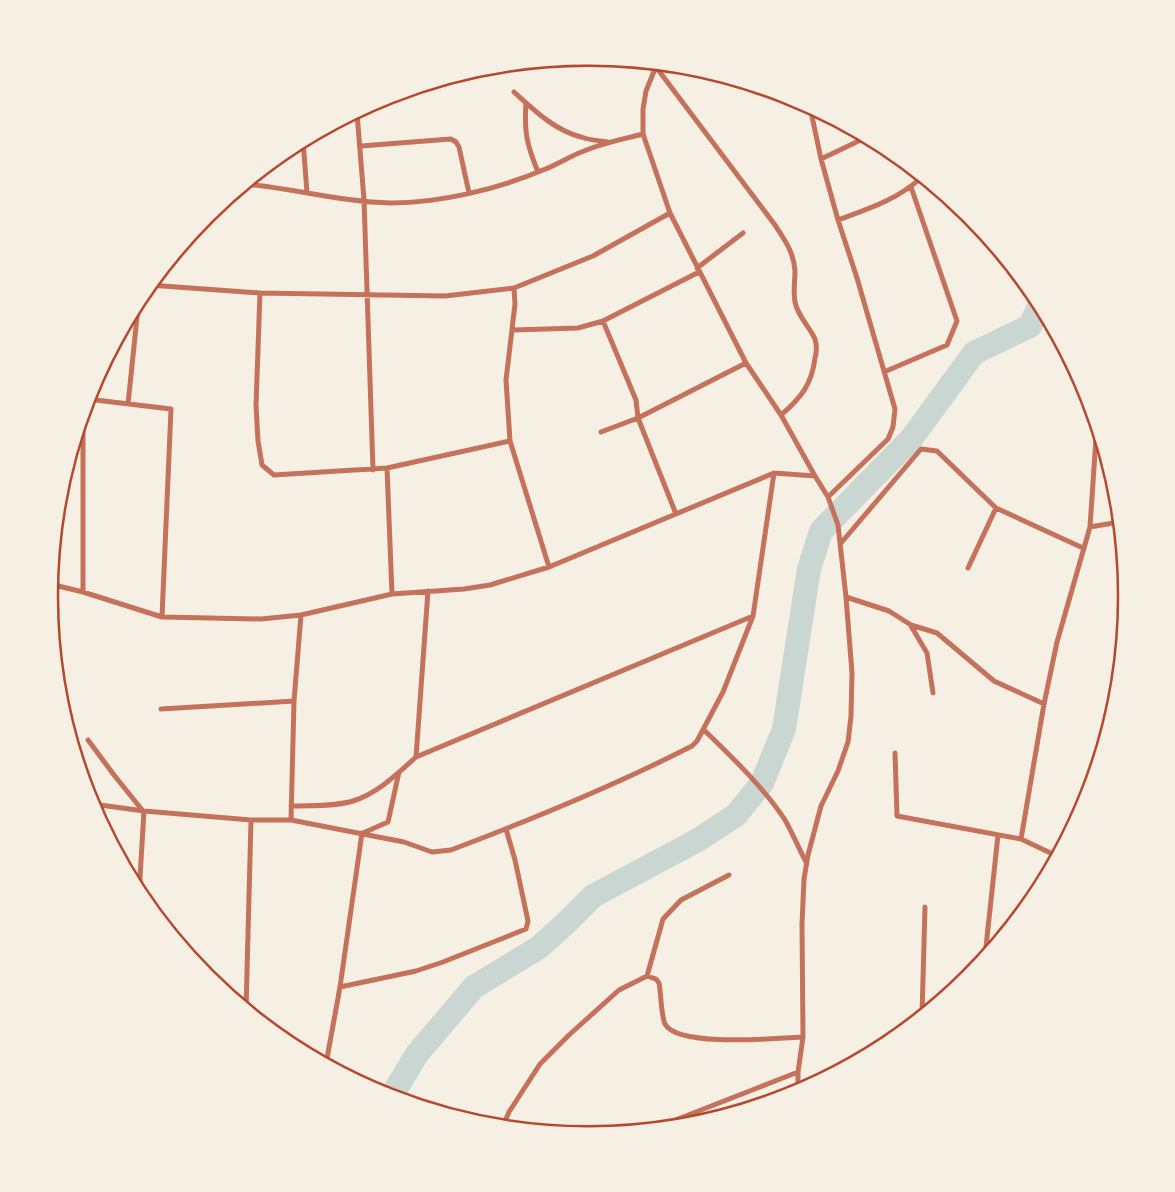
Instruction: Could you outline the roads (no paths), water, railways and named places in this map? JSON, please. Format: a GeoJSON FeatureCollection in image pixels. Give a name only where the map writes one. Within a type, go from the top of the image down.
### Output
{"type":"FeatureCollection","features":[{"type":"Feature","properties":{"kind":"street"},"geometry":{"type":"LineString","coordinates":[[655,71],[646,91],[643,109],[643,134],[670,213],[746,363],[780,415],[828,497],[838,525],[846,597],[852,695],[848,742],[838,771],[821,806],[806,863],[802,924],[803,1037],[798,1082]]}},
{"type":"Feature","properties":{"kind":"street"},"geometry":{"type":"LineString","coordinates":[[661,72],[786,241],[792,256],[795,271],[795,304],[817,346],[813,372],[805,389],[796,402],[780,415]]}},
{"type":"Feature","properties":{"kind":"street"},"geometry":{"type":"LineString","coordinates":[[514,92],[539,115],[565,131],[581,137],[611,143]]}},
{"type":"Feature","properties":{"kind":"street"},"geometry":{"type":"LineString","coordinates":[[526,104],[524,127],[528,146],[538,172]]}},
{"type":"Feature","properties":{"kind":"street"},"geometry":{"type":"LineString","coordinates":[[813,117],[821,159],[838,220],[895,409],[893,427],[888,439],[828,497]]}},
{"type":"Feature","properties":{"kind":"street"},"geometry":{"type":"LineString","coordinates":[[358,118],[364,200],[373,470]]}},
{"type":"Feature","properties":{"kind":"street"},"geometry":{"type":"LineString","coordinates":[[254,185],[281,187],[326,197],[390,203],[424,201],[505,183],[538,172],[586,150],[643,134]]}},
{"type":"Feature","properties":{"kind":"street"},"geometry":{"type":"LineString","coordinates":[[361,146],[451,138],[459,147],[468,192]]}},
{"type":"Feature","properties":{"kind":"street"},"geometry":{"type":"LineString","coordinates":[[821,159],[858,141]]}},
{"type":"Feature","properties":{"kind":"street"},"geometry":{"type":"LineString","coordinates":[[304,149],[307,193]]}},
{"type":"Feature","properties":{"kind":"street"},"geometry":{"type":"LineString","coordinates":[[838,220],[882,204],[911,187],[917,181]]}},
{"type":"Feature","properties":{"kind":"street"},"geometry":{"type":"LineString","coordinates":[[884,372],[947,345],[956,321],[911,187]]}},
{"type":"Feature","properties":{"kind":"street"},"geometry":{"type":"LineString","coordinates":[[158,287],[260,293],[445,296],[514,288],[593,256],[670,213]]}},
{"type":"Feature","properties":{"kind":"street"},"geometry":{"type":"LineString","coordinates":[[512,330],[578,328],[603,321],[698,270],[744,233]]}},
{"type":"Feature","properties":{"kind":"street"},"geometry":{"type":"LineString","coordinates":[[514,288],[515,304],[506,380],[510,442],[549,567]]}},
{"type":"Feature","properties":{"kind":"street"},"geometry":{"type":"LineString","coordinates":[[260,293],[256,405],[258,441],[262,465],[274,475],[373,470],[510,442]]}},
{"type":"Feature","properties":{"kind":"street"},"geometry":{"type":"LineString","coordinates":[[128,404],[137,318]]}},
{"type":"Feature","properties":{"kind":"street"},"geometry":{"type":"LineString","coordinates":[[603,321],[636,400],[638,418],[676,514]]}},
{"type":"Feature","properties":{"kind":"street"},"geometry":{"type":"LineString","coordinates":[[601,432],[638,418],[746,363]]}},
{"type":"Feature","properties":{"kind":"street"},"geometry":{"type":"LineString","coordinates":[[95,401],[171,409],[162,617]]}},
{"type":"Feature","properties":{"kind":"street"},"geometry":{"type":"LineString","coordinates":[[83,436],[83,592]]}},
{"type":"Feature","properties":{"kind":"street"},"geometry":{"type":"LineString","coordinates":[[1021,839],[1044,704],[1057,642],[1090,528],[1095,447]]}},
{"type":"Feature","properties":{"kind":"street"},"geometry":{"type":"LineString","coordinates":[[840,543],[921,450],[937,451],[996,508],[1083,548]]}},
{"type":"Feature","properties":{"kind":"street"},"geometry":{"type":"LineString","coordinates":[[387,468],[392,594]]}},
{"type":"Feature","properties":{"kind":"street"},"geometry":{"type":"LineString","coordinates":[[58,586],[162,617],[261,619],[301,615],[392,594],[490,586],[549,567],[774,473],[814,476]]}},
{"type":"Feature","properties":{"kind":"street"},"geometry":{"type":"LineString","coordinates":[[101,805],[144,811],[251,820],[291,820],[404,842],[432,852],[451,850],[506,829],[641,772],[692,746],[704,730],[723,692],[753,616],[774,473]]}},
{"type":"Feature","properties":{"kind":"street"},"geometry":{"type":"LineString","coordinates":[[968,568],[996,508]]}},
{"type":"Feature","properties":{"kind":"street"},"geometry":{"type":"LineString","coordinates":[[1090,528],[1112,523]]}},
{"type":"Feature","properties":{"kind":"street"},"geometry":{"type":"LineString","coordinates":[[416,757],[428,591]]}},
{"type":"Feature","properties":{"kind":"street"},"geometry":{"type":"LineString","coordinates":[[846,597],[889,611],[911,625],[937,633],[994,681],[1044,704]]}},
{"type":"Feature","properties":{"kind":"street"},"geometry":{"type":"LineString","coordinates":[[291,820],[294,701],[301,615]]}},
{"type":"Feature","properties":{"kind":"street"},"geometry":{"type":"LineString","coordinates":[[291,806],[351,802],[387,783],[416,757],[753,616]]}},
{"type":"Feature","properties":{"kind":"street"},"geometry":{"type":"LineString","coordinates":[[911,625],[927,653],[933,693]]}},
{"type":"Feature","properties":{"kind":"street"},"geometry":{"type":"LineString","coordinates":[[162,709],[294,701]]}},
{"type":"Feature","properties":{"kind":"street"},"geometry":{"type":"LineString","coordinates":[[704,730],[739,765],[776,808],[785,821],[806,863]]}},
{"type":"Feature","properties":{"kind":"street"},"geometry":{"type":"LineString","coordinates":[[88,740],[144,811],[140,879]]}},
{"type":"Feature","properties":{"kind":"street"},"geometry":{"type":"LineString","coordinates":[[894,753],[896,816],[1021,839],[1050,853]]}},
{"type":"Feature","properties":{"kind":"street"},"geometry":{"type":"LineString","coordinates":[[362,833],[388,822],[400,772]]}},
{"type":"Feature","properties":{"kind":"street"},"geometry":{"type":"LineString","coordinates":[[246,1001],[251,820]]}},
{"type":"Feature","properties":{"kind":"street"},"geometry":{"type":"LineString","coordinates":[[340,987],[416,971],[526,929],[528,921],[516,860],[506,829]]}},
{"type":"Feature","properties":{"kind":"street"},"geometry":{"type":"LineString","coordinates":[[327,1058],[340,987],[362,833]]}},
{"type":"Feature","properties":{"kind":"street"},"geometry":{"type":"LineString","coordinates":[[986,945],[998,835]]}},
{"type":"Feature","properties":{"kind":"street"},"geometry":{"type":"LineString","coordinates":[[647,976],[663,919],[681,900],[729,874]]}},
{"type":"Feature","properties":{"kind":"street"},"geometry":{"type":"LineString","coordinates":[[922,1006],[925,907]]}},
{"type":"Feature","properties":{"kind":"street"},"geometry":{"type":"LineString","coordinates":[[505,1119],[540,1064],[619,990],[647,976],[656,979],[659,983],[664,1022],[671,1030],[679,1034],[696,1039],[729,1040],[803,1037]]}},
{"type":"Feature","properties":{"kind":"street"},"geometry":{"type":"LineString","coordinates":[[682,1117],[798,1072]]}},
{"type":"Feature","properties":{"kind":"waterway"},"geometry":{"type":"LineString","coordinates":[[395,1090],[417,1054],[474,987],[538,948],[593,896],[698,840],[736,815],[762,783],[784,729],[809,569],[821,531],[911,439],[974,353],[1030,326],[1036,314]]}}]}
